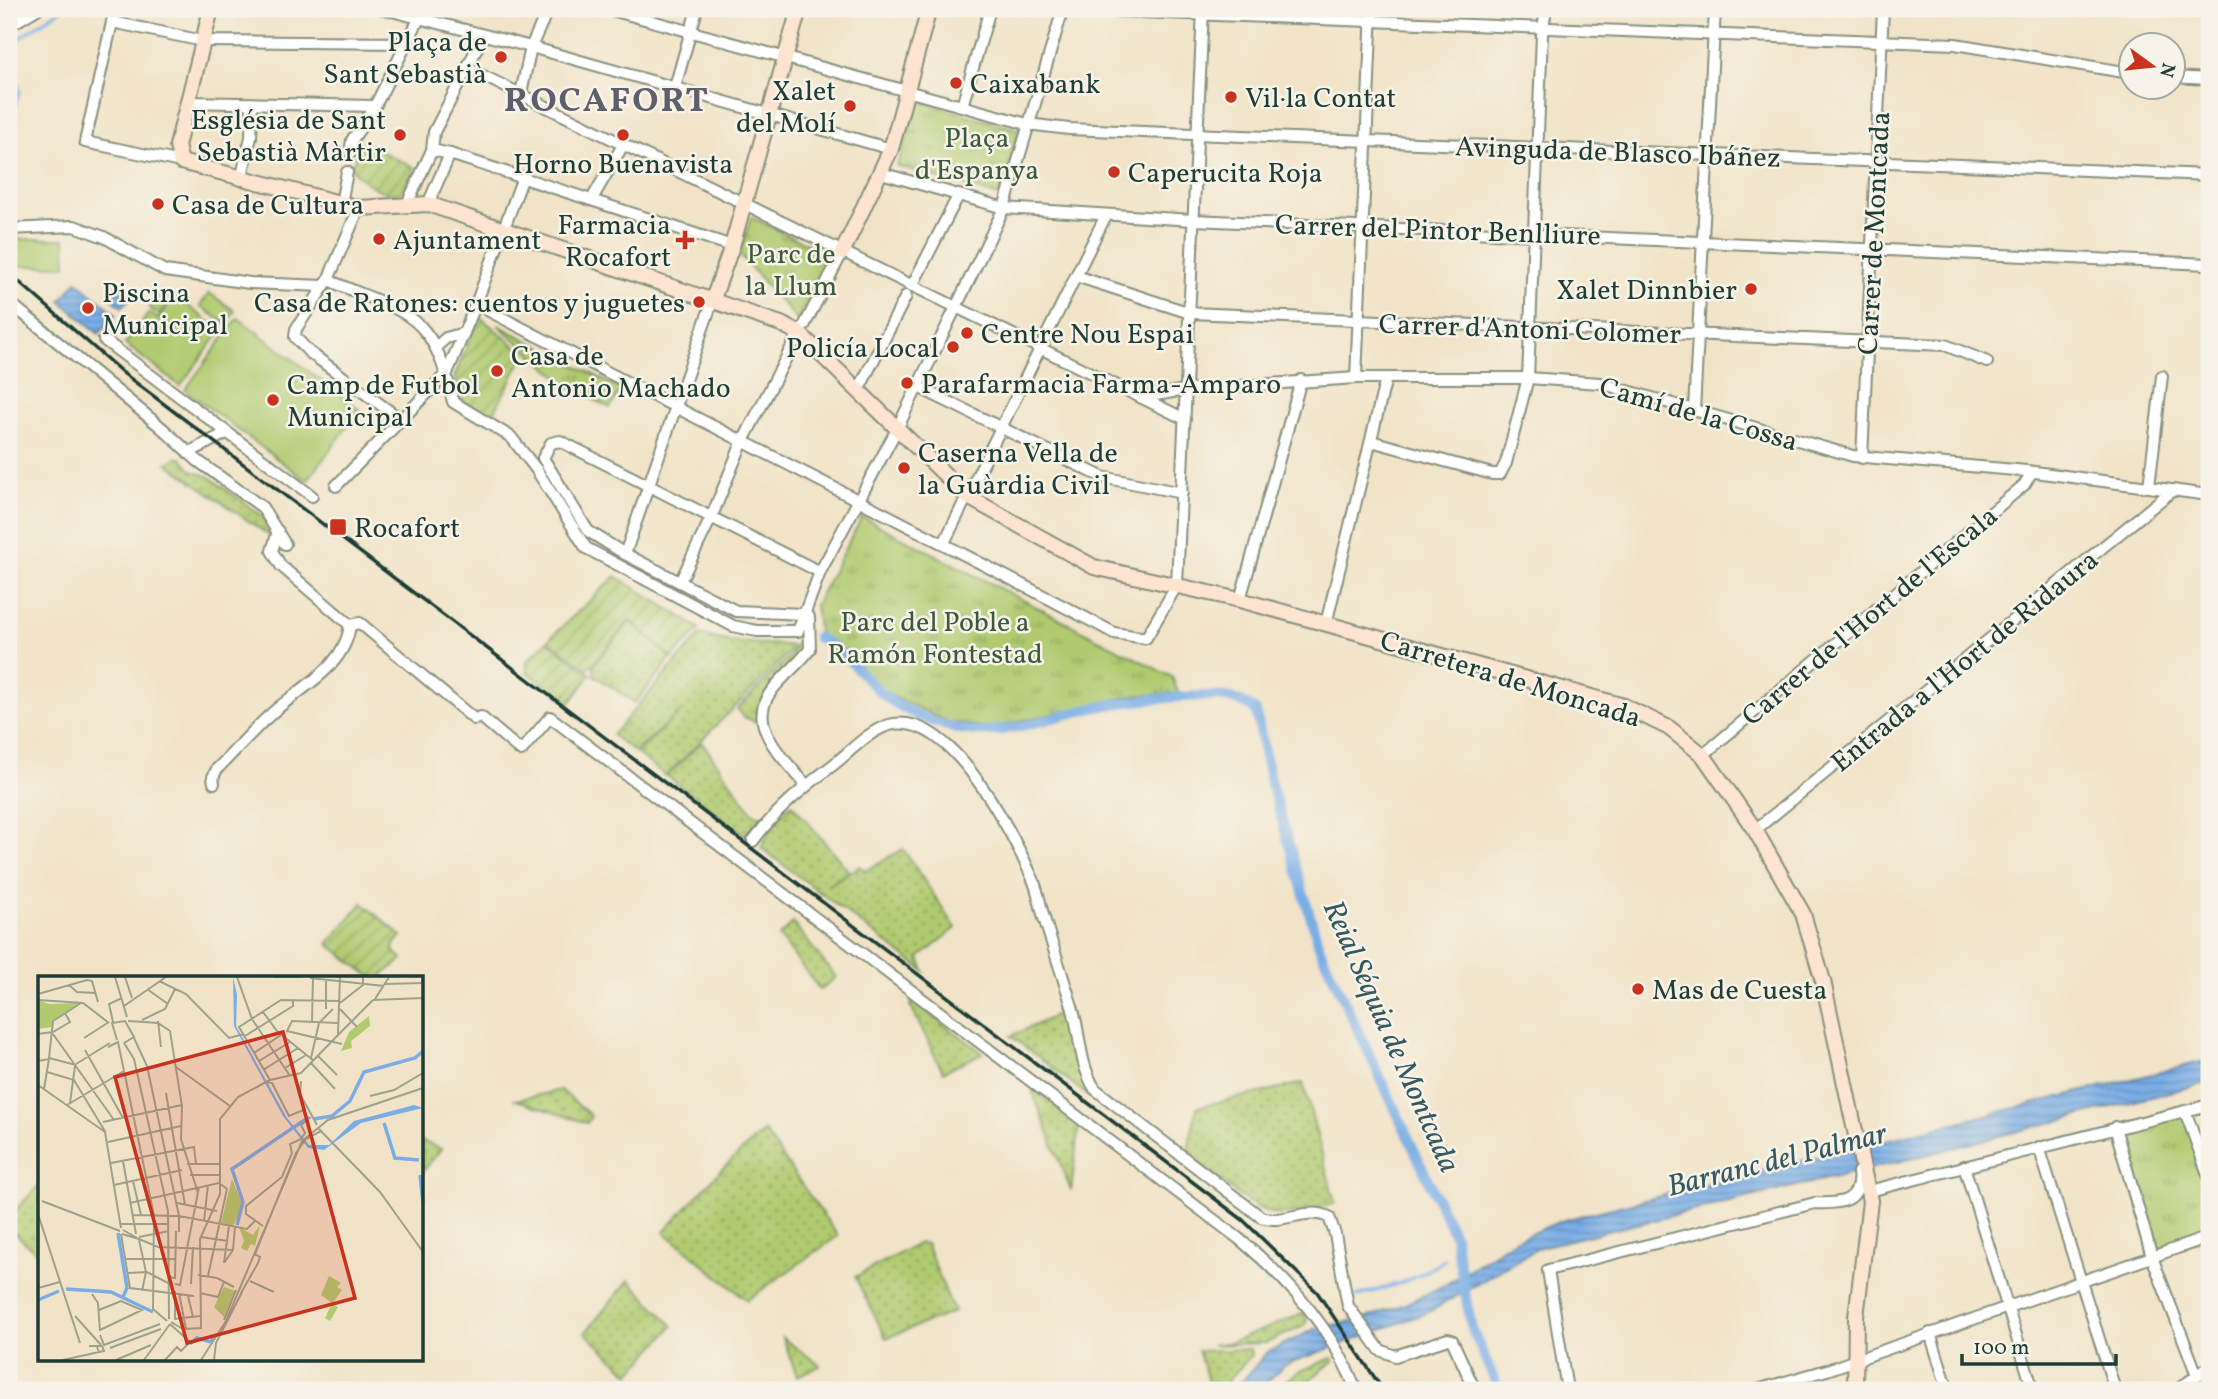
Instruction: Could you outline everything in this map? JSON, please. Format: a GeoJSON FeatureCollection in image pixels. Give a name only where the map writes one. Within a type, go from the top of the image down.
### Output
{"type":"FeatureCollection","features":[{"type":"Feature","properties":{"kind":"street"},"geometry":{"type":"LineString","coordinates":[[9,26],[37,9]]}},
{"type":"Feature","properties":{"kind":"street"},"geometry":{"type":"LineString","coordinates":[[115,9],[85,142],[181,162],[241,180],[359,208],[428,204],[801,329]]}},
{"type":"Feature","properties":{"kind":"street"},"geometry":{"type":"LineString","coordinates":[[181,162],[177,146],[211,9]]}},
{"type":"Feature","properties":{"kind":"street"},"geometry":{"type":"LineString","coordinates":[[384,9],[421,14],[483,36],[531,47],[891,149]]}},
{"type":"Feature","properties":{"kind":"street"},"geometry":{"type":"LineString","coordinates":[[522,93],[531,47],[548,9]]}},
{"type":"Feature","properties":{"kind":"street"},"geometry":{"type":"LineString","coordinates":[[608,9],[786,55],[1027,124]]}},
{"type":"Feature","properties":{"kind":"street"},"geometry":{"type":"LineString","coordinates":[[675,87],[697,9]]}},
{"type":"Feature","properties":{"kind":"street"},"geometry":{"type":"LineString","coordinates":[[625,554],[732,246],[741,204],[771,114],[799,9]]}},
{"type":"Feature","properties":{"kind":"street"},"geometry":{"type":"LineString","coordinates":[[680,582],[711,518],[742,443],[881,173],[891,149],[929,9]]}},
{"type":"Feature","properties":{"kind":"street"},"geometry":{"type":"LineString","coordinates":[[962,106],[990,9]]}},
{"type":"Feature","properties":{"kind":"street"},"geometry":{"type":"LineString","coordinates":[[9,229],[74,226],[104,237],[165,271],[250,283],[326,283],[400,310],[421,323],[438,346],[453,402],[511,437],[536,470],[586,548],[733,626],[757,631],[798,631],[820,572],[897,429],[1004,208],[1062,9],[1203,12],[1955,44],[2116,71]]}},
{"type":"Feature","properties":{"kind":"street"},"geometry":{"type":"LineString","coordinates":[[1356,378],[1371,9]]}},
{"type":"Feature","properties":{"kind":"street"},"geometry":{"type":"LineString","coordinates":[[1371,441],[1492,474],[1500,474],[1506,463],[1528,378],[1542,35],[1546,9]]}},
{"type":"Feature","properties":{"kind":"street"},"geometry":{"type":"LineString","coordinates":[[1694,411],[1715,9]]}},
{"type":"Feature","properties":{"kind":"street","name":"Carrer de Montcada"},"geometry":{"type":"LineString","coordinates":[[1862,458],[1879,161],[1883,9]]}},
{"type":"Feature","properties":{"kind":"street"},"geometry":{"type":"LineString","coordinates":[[476,304],[742,443],[944,542],[1114,633],[1128,638],[1146,638],[1177,585],[1203,12]]}},
{"type":"Feature","properties":{"kind":"street"},"geometry":{"type":"LineString","coordinates":[[350,153],[357,130],[374,106],[421,14]]}},
{"type":"Feature","properties":{"kind":"street"},"geometry":{"type":"LineString","coordinates":[[112,22],[203,41],[405,43]]}},
{"type":"Feature","properties":{"kind":"street"},"geometry":{"type":"LineString","coordinates":[[407,204],[432,150],[434,132],[483,36]]}},
{"type":"Feature","properties":{"kind":"street"},"geometry":{"type":"LineString","coordinates":[[467,68],[842,253],[909,291],[957,308],[1185,419]]}},
{"type":"Feature","properties":{"kind":"street"},"geometry":{"type":"LineString","coordinates":[[2186,78],[2209,79]]}},
{"type":"Feature","properties":{"kind":"street"},"geometry":{"type":"LineString","coordinates":[[188,102],[374,106]]}},
{"type":"Feature","properties":{"kind":"street"},"geometry":{"type":"LineString","coordinates":[[241,180],[251,137],[252,104]]}},
{"type":"Feature","properties":{"kind":"street","name":"Avinguda de Blasco Ibáñez"},"geometry":{"type":"LineString","coordinates":[[1027,124],[1069,129],[1197,132],[2209,175]]}},
{"type":"Feature","properties":{"kind":"street"},"geometry":{"type":"LineString","coordinates":[[592,200],[623,145]]}},
{"type":"Feature","properties":{"kind":"street"},"geometry":{"type":"LineString","coordinates":[[432,150],[732,246]]}},
{"type":"Feature","properties":{"kind":"street"},"geometry":{"type":"LineString","coordinates":[[428,204],[450,154]]}},
{"type":"Feature","properties":{"kind":"street"},"geometry":{"type":"LineString","coordinates":[[341,204],[347,172]]}},
{"type":"Feature","properties":{"kind":"street"},"geometry":{"type":"LineString","coordinates":[[881,173],[1004,208]]}},
{"type":"Feature","properties":{"kind":"street"},"geometry":{"type":"LineString","coordinates":[[336,486],[447,373],[523,177]]}},
{"type":"Feature","properties":{"kind":"street"},"geometry":{"type":"LineString","coordinates":[[858,391],[958,196]]}},
{"type":"Feature","properties":{"kind":"street"},"geometry":{"type":"LineString","coordinates":[[359,208],[326,283],[296,329],[295,337],[309,352],[400,419]]}},
{"type":"Feature","properties":{"kind":"street","name":"Carrer del Pintor Benlliure"},"geometry":{"type":"LineString","coordinates":[[1004,208],[1193,220],[2209,264]]}},
{"type":"Feature","properties":{"kind":"street"},"geometry":{"type":"LineString","coordinates":[[944,542],[1106,215]]}},
{"type":"Feature","properties":{"kind":"street","name":"Carrer d'Antoni Colomer"},"geometry":{"type":"LineString","coordinates":[[1076,276],[1190,313],[1945,345],[1987,362]]}},
{"type":"Feature","properties":{"kind":"street"},"geometry":{"type":"LineString","coordinates":[[9,302],[162,428],[188,453],[262,507],[285,544]]}},
{"type":"Feature","properties":{"kind":"street","name":"Carretera de Moncada"},"geometry":{"type":"LineString","coordinates":[[801,329],[858,391],[968,497],[1094,567],[1240,600],[1624,706],[1670,728],[1703,755],[1755,830],[1803,914],[1823,981],[1870,1210],[1856,1317],[1855,1390]]}},
{"type":"Feature","properties":{"kind":"street"},"geometry":{"type":"LineString","coordinates":[[438,346],[446,338],[464,333]]}},
{"type":"Feature","properties":{"kind":"street"},"geometry":{"type":"LineString","coordinates":[[104,340],[312,496]]}},
{"type":"Feature","properties":{"kind":"street"},"geometry":{"type":"LineString","coordinates":[[2149,487],[2162,376]]}},
{"type":"Feature","properties":{"kind":"street","name":"Camí de la Cossa"},"geometry":{"type":"LineString","coordinates":[[1143,397],[1185,390],[1356,378],[1528,378],[1600,383],[1862,458],[2032,472],[2209,495]]}},
{"type":"Feature","properties":{"kind":"street"},"geometry":{"type":"LineString","coordinates":[[1326,624],[1387,378]]}},
{"type":"Feature","properties":{"kind":"street"},"geometry":{"type":"LineString","coordinates":[[1240,600],[1300,380]]}},
{"type":"Feature","properties":{"kind":"street"},"geometry":{"type":"LineString","coordinates":[[918,387],[1102,477],[1182,493]]}},
{"type":"Feature","properties":{"kind":"street"},"geometry":{"type":"LineString","coordinates":[[188,453],[226,433]]}},
{"type":"Feature","properties":{"kind":"street"},"geometry":{"type":"LineString","coordinates":[[806,785],[765,733],[761,722],[764,704],[772,690],[810,649],[809,618],[803,614],[736,611],[625,554],[588,531],[543,458],[551,443],[560,441],[820,572]]}},
{"type":"Feature","properties":{"kind":"street","name":"Carrer de l'Hort de l'Escala"},"geometry":{"type":"LineString","coordinates":[[1703,755],[2024,485],[2032,472]]}},
{"type":"Feature","properties":{"kind":"street","name":"Entrada a l'Hort de Ridaura"},"geometry":{"type":"LineString","coordinates":[[1755,830],[2173,490]]}},
{"type":"Feature","properties":{"kind":"street"},"geometry":{"type":"LineString","coordinates":[[278,531],[272,551],[281,566],[350,625]]}},
{"type":"Feature","properties":{"kind":"street"},"geometry":{"type":"LineString","coordinates":[[350,625],[360,623],[474,719],[481,717],[521,751],[550,717],[1227,1230],[1271,1267],[1320,1322],[1356,1390]]}},
{"type":"Feature","properties":{"kind":"street"},"geometry":{"type":"LineString","coordinates":[[214,783],[213,776],[217,769],[268,716],[321,675],[340,651],[348,637],[350,625]]}},
{"type":"Feature","properties":{"kind":"street"},"geometry":{"type":"LineString","coordinates":[[753,841],[769,819],[806,785],[882,727],[892,724],[922,729],[946,744],[998,810],[1033,878],[1073,1009],[1082,1065],[1099,1095],[1261,1217],[1275,1220],[1313,1214],[1329,1217],[1335,1234],[1348,1306],[1381,1350],[1395,1356],[1452,1340],[1475,1390]]}},
{"type":"Feature","properties":{"kind":"street"},"geometry":{"type":"LineString","coordinates":[[1567,1390],[1548,1270],[1815,1203],[1842,1202],[1864,1185],[1964,1166],[2209,1105]]}},
{"type":"Feature","properties":{"kind":"street"},"geometry":{"type":"LineString","coordinates":[[2185,1111],[2209,1177]]}},
{"type":"Feature","properties":{"kind":"street"},"geometry":{"type":"LineString","coordinates":[[2115,1127],[2152,1257],[2197,1376]]}},
{"type":"Feature","properties":{"kind":"street"},"geometry":{"type":"LineString","coordinates":[[2039,1147],[2115,1390]]}},
{"type":"Feature","properties":{"kind":"street"},"geometry":{"type":"LineString","coordinates":[[1964,1166],[2033,1390]]}},
{"type":"Feature","properties":{"kind":"street"},"geometry":{"type":"LineString","coordinates":[[1757,1390],[1856,1360],[2209,1237]]}},
{"type":"Feature","properties":{"kind":"street"},"geometry":{"type":"LineString","coordinates":[[1930,1333],[1948,1390]]}},
{"type":"Feature","properties":{"kind":"street"},"geometry":{"type":"LineString","coordinates":[[2177,1390],[2209,1367]]}},
{"type":"Feature","properties":{"kind":"green space","name":"Plaça d'Espanya"},"geometry":{"type":"Polygon","coordinates":[[[918,101],[1020,130],[999,196],[897,166],[918,101]]]}},
{"type":"Feature","properties":{"kind":"green space"},"geometry":{"type":"Polygon","coordinates":[[[362,142],[415,168],[402,192],[396,194],[382,191],[354,172],[351,167],[362,142]]]}},
{"type":"Feature","properties":{"kind":"green space","name":"Parc de la Llum"},"geometry":{"type":"Polygon","coordinates":[[[751,217],[832,256],[797,320],[739,254],[751,217]]]}},
{"type":"Feature","properties":{"kind":"green space"},"geometry":{"type":"Polygon","coordinates":[[[16,239],[65,239],[66,266],[18,266],[15,260],[16,239]]]}},
{"type":"Feature","properties":{"kind":"green space"},"geometry":{"type":"Polygon","coordinates":[[[161,292],[171,299],[159,315],[149,308],[161,292]]]}},
{"type":"Feature","properties":{"kind":"green space"},"geometry":{"type":"Polygon","coordinates":[[[209,293],[235,311],[226,324],[200,306],[209,293]]]}},
{"type":"Feature","properties":{"kind":"green space"},"geometry":{"type":"Polygon","coordinates":[[[175,296],[221,331],[180,386],[125,344],[149,313],[158,319],[175,296]]]}},
{"type":"Feature","properties":{"kind":"green space"},"geometry":{"type":"Polygon","coordinates":[[[479,316],[525,354],[491,418],[464,402],[454,378],[479,316]]]}},
{"type":"Feature","properties":{"kind":"green space","name":"Camp de Futbol Municipal"},"geometry":{"type":"Polygon","coordinates":[[[238,318],[360,410],[307,481],[185,390],[238,318]]]}},
{"type":"Feature","properties":{"kind":"green space"},"geometry":{"type":"Polygon","coordinates":[[[498,325],[621,389],[610,408],[571,388],[498,325]]]}},
{"type":"Feature","properties":{"kind":"green space"},"geometry":{"type":"Polygon","coordinates":[[[182,458],[192,471],[208,476],[264,517],[272,530],[271,537],[167,463],[182,458]]]}},
{"type":"Feature","properties":{"kind":"green space","name":"Parc del Poble a Ramón Fontestad"},"geometry":{"type":"Polygon","coordinates":[[[862,517],[1172,677],[1178,693],[1130,696],[990,728],[948,722],[886,693],[846,652],[819,636],[815,605],[862,517]]]}},
{"type":"Feature","properties":{"kind":"green space"},"geometry":{"type":"Polygon","coordinates":[[[616,576],[700,629],[672,658],[630,620],[588,669],[548,640],[616,576]]]}},
{"type":"Feature","properties":{"kind":"green space"},"geometry":{"type":"Polygon","coordinates":[[[630,621],[671,659],[635,703],[594,675],[594,665],[630,621]]]}},
{"type":"Feature","properties":{"kind":"green space"},"geometry":{"type":"Polygon","coordinates":[[[701,634],[735,642],[795,646],[666,776],[636,753],[680,712],[635,752],[612,735],[701,634]]]}},
{"type":"Feature","properties":{"kind":"green space"},"geometry":{"type":"Polygon","coordinates":[[[799,638],[805,640],[803,648],[768,690],[758,710],[756,722],[744,717],[737,709],[790,656],[799,638]]]}},
{"type":"Feature","properties":{"kind":"green space"},"geometry":{"type":"Polygon","coordinates":[[[547,641],[591,674],[570,703],[527,672],[527,661],[547,641]]]}},
{"type":"Feature","properties":{"kind":"green space"},"geometry":{"type":"Polygon","coordinates":[[[702,742],[752,812],[763,818],[748,837],[667,776],[702,742]]]}},
{"type":"Feature","properties":{"kind":"green space"},"geometry":{"type":"Polygon","coordinates":[[[792,804],[849,871],[827,886],[860,866],[865,871],[903,849],[956,928],[919,958],[924,971],[761,848],[773,822],[792,804]]]}},
{"type":"Feature","properties":{"kind":"green space"},"geometry":{"type":"Polygon","coordinates":[[[362,903],[402,936],[394,944],[393,951],[403,959],[381,976],[370,976],[328,944],[362,903]]]}},
{"type":"Feature","properties":{"kind":"green space"},"geometry":{"type":"Polygon","coordinates":[[[793,923],[836,977],[820,990],[779,936],[793,923]]]}},
{"type":"Feature","properties":{"kind":"green space"},"geometry":{"type":"Polygon","coordinates":[[[914,1002],[983,1053],[943,1072],[910,1005],[914,1002]]]}},
{"type":"Feature","properties":{"kind":"green space"},"geometry":{"type":"Polygon","coordinates":[[[1068,1010],[1077,1065],[1095,1101],[1011,1036],[1068,1010]]]}},
{"type":"Feature","properties":{"kind":"green space"},"geometry":{"type":"Polygon","coordinates":[[[1303,1083],[1335,1203],[1291,1214],[1266,1211],[1242,1198],[1187,1154],[1197,1107],[1303,1083]]]}},
{"type":"Feature","properties":{"kind":"green space"},"geometry":{"type":"Polygon","coordinates":[[[1033,1088],[1079,1125],[1071,1191],[1032,1090],[1033,1088]]]}},
{"type":"Feature","properties":{"kind":"green space"},"geometry":{"type":"Polygon","coordinates":[[[561,1090],[591,1116],[587,1123],[516,1100],[561,1090]]]}},
{"type":"Feature","properties":{"kind":"green space"},"geometry":{"type":"Polygon","coordinates":[[[2184,1114],[2209,1177],[2209,1237],[2153,1256],[2117,1128],[2184,1114]]]}},
{"type":"Feature","properties":{"kind":"green space"},"geometry":{"type":"Polygon","coordinates":[[[764,1131],[838,1236],[747,1300],[664,1232],[720,1171],[764,1131]]]}},
{"type":"Feature","properties":{"kind":"green space"},"geometry":{"type":"Polygon","coordinates":[[[424,1142],[441,1149],[424,1170],[424,1142]]]}},
{"type":"Feature","properties":{"kind":"green space"},"geometry":{"type":"Polygon","coordinates":[[[38,1186],[38,1254],[9,1228],[9,1217],[38,1186]]]}},
{"type":"Feature","properties":{"kind":"green space"},"geometry":{"type":"Polygon","coordinates":[[[919,1243],[926,1244],[954,1312],[886,1338],[855,1277],[919,1243]]]}},
{"type":"Feature","properties":{"kind":"green space"},"geometry":{"type":"Polygon","coordinates":[[[629,1280],[673,1326],[630,1374],[585,1333],[629,1280]]]}},
{"type":"Feature","properties":{"kind":"green space"},"geometry":{"type":"Polygon","coordinates":[[[1304,1313],[1307,1320],[1304,1326],[1266,1343],[1212,1345],[1232,1342],[1304,1313]]]}},
{"type":"Feature","properties":{"kind":"green space"},"geometry":{"type":"Polygon","coordinates":[[[783,1338],[820,1365],[820,1366],[797,1376],[783,1338]]]}},
{"type":"Feature","properties":{"kind":"green space"},"geometry":{"type":"Polygon","coordinates":[[[1250,1349],[1251,1356],[1228,1380],[1223,1390],[1211,1390],[1198,1351],[1250,1349]]]}},
{"type":"Feature","properties":{"kind":"green space"},"geometry":{"type":"Polygon","coordinates":[[[1332,1358],[1334,1361],[1296,1390],[1274,1390],[1300,1371],[1332,1358]]]}},
{"type":"Feature","properties":{"kind":"water","name":"Piscina Municipal"},"geometry":{"type":"Polygon","coordinates":[[[77,281],[116,314],[99,334],[61,301],[77,281]]]}},
{"type":"Feature","properties":{"kind":"water"},"geometry":{"type":"Polygon","coordinates":[[[116,286],[130,298],[122,307],[108,295],[116,286]]]}},
{"type":"Feature","properties":{"kind":"water"},"geometry":{"type":"Polygon","coordinates":[[[2209,1060],[2209,1082],[1902,1161],[1540,1247],[1429,1312],[1284,1365],[1259,1390],[1235,1390],[1266,1353],[1315,1329],[1366,1318],[1403,1305],[1445,1285],[1515,1240],[1564,1220],[2209,1060]]]}},
{"type":"Feature","properties":{"kind":"waterway"},"geometry":{"type":"LineString","coordinates":[[9,45],[62,9]]}},
{"type":"Feature","properties":{"kind":"waterway","name":"Reial Séquia de Montcada"},"geometry":{"type":"LineString","coordinates":[[9,63],[16,91],[9,113]]}},
{"type":"Feature","properties":{"kind":"waterway","name":"Reial Séquia de Montcada"},"geometry":{"type":"LineString","coordinates":[[817,637],[844,655],[881,693],[904,709],[963,729],[1003,730],[1109,705],[1180,697],[1229,698],[1256,711],[1270,780],[1320,949],[1454,1235],[1472,1329],[1499,1390]]}},
{"type":"Feature","properties":{"kind":"waterway"},"geometry":{"type":"LineString","coordinates":[[1357,1296],[1414,1278],[1445,1259]]}},
{"type":"Feature","properties":{"kind":"railway"},"geometry":{"type":"LineString","coordinates":[[9,273],[123,373],[1243,1220],[1317,1292],[1383,1390]]}},
{"type":"Feature","properties":{"kind":"place","name":"Plaça de Sant Sebastià"},"geometry":{"type":"Point","coordinates":[501,57]}},
{"type":"Feature","properties":{"kind":"place","name":"Caixabank"},"geometry":{"type":"Point","coordinates":[956,83]}},
{"type":"Feature","properties":{"kind":"place","name":"Vil·la Contat"},"geometry":{"type":"Point","coordinates":[1231,97]}},
{"type":"Feature","properties":{"kind":"place","name":"Xalet del Molí"},"geometry":{"type":"Point","coordinates":[850,106]}},
{"type":"Feature","properties":{"kind":"place","name":"Església de Sant Sebastià Màrtir"},"geometry":{"type":"Point","coordinates":[400,135]}},
{"type":"Feature","properties":{"kind":"place","name":"Horno Buenavista"},"geometry":{"type":"Point","coordinates":[623,135]}},
{"type":"Feature","properties":{"kind":"place","name":"Caperucita Roja"},"geometry":{"type":"Point","coordinates":[1114,172]}},
{"type":"Feature","properties":{"kind":"place","name":"Casa de Cultura"},"geometry":{"type":"Point","coordinates":[158,204]}},
{"type":"Feature","properties":{"kind":"place","name":"Ajuntament"},"geometry":{"type":"Point","coordinates":[379,239]}},
{"type":"Feature","properties":{"kind":"place","name":"Farmacia Rocafort"},"geometry":{"type":"Point","coordinates":[685,240]}},
{"type":"Feature","properties":{"kind":"place","name":"Xalet Dinnbier"},"geometry":{"type":"Point","coordinates":[1751,289]}},
{"type":"Feature","properties":{"kind":"place","name":"Casa de Ratones: cuentos y juguetes"},"geometry":{"type":"Point","coordinates":[699,302]}},
{"type":"Feature","properties":{"kind":"place","name":"Piscina Municipal"},"geometry":{"type":"Point","coordinates":[88,308]}},
{"type":"Feature","properties":{"kind":"place","name":"Centre Nou Espai"},"geometry":{"type":"Point","coordinates":[967,333]}},
{"type":"Feature","properties":{"kind":"place","name":"Policía Local"},"geometry":{"type":"Point","coordinates":[953,347]}},
{"type":"Feature","properties":{"kind":"place","name":"Casa de Antonio Machado"},"geometry":{"type":"Point","coordinates":[497,371]}},
{"type":"Feature","properties":{"kind":"place","name":"Parafarmacia Farma-Amparo"},"geometry":{"type":"Point","coordinates":[907,383]}},
{"type":"Feature","properties":{"kind":"place","name":"Camp de Futbol Municipal"},"geometry":{"type":"Point","coordinates":[273,400]}},
{"type":"Feature","properties":{"kind":"place","name":"Caserna Vella de la Guàrdia Civil"},"geometry":{"type":"Point","coordinates":[904,468]}},
{"type":"Feature","properties":{"kind":"place","name":"Rocafort"},"geometry":{"type":"Point","coordinates":[338,527]}},
{"type":"Feature","properties":{"kind":"place","name":"Mas de Cuesta"},"geometry":{"type":"Point","coordinates":[1638,989]}},
{"type":"Feature","properties":{"kind":"district","name":"ROCAFORT"},"geometry":{"type":"Point","coordinates":[607,99]}},
{"type":"Feature","properties":{"kind":"water label","name":"Barranc del Palmar"},"geometry":{"type":"Point","coordinates":[1777,1159]}}]}
